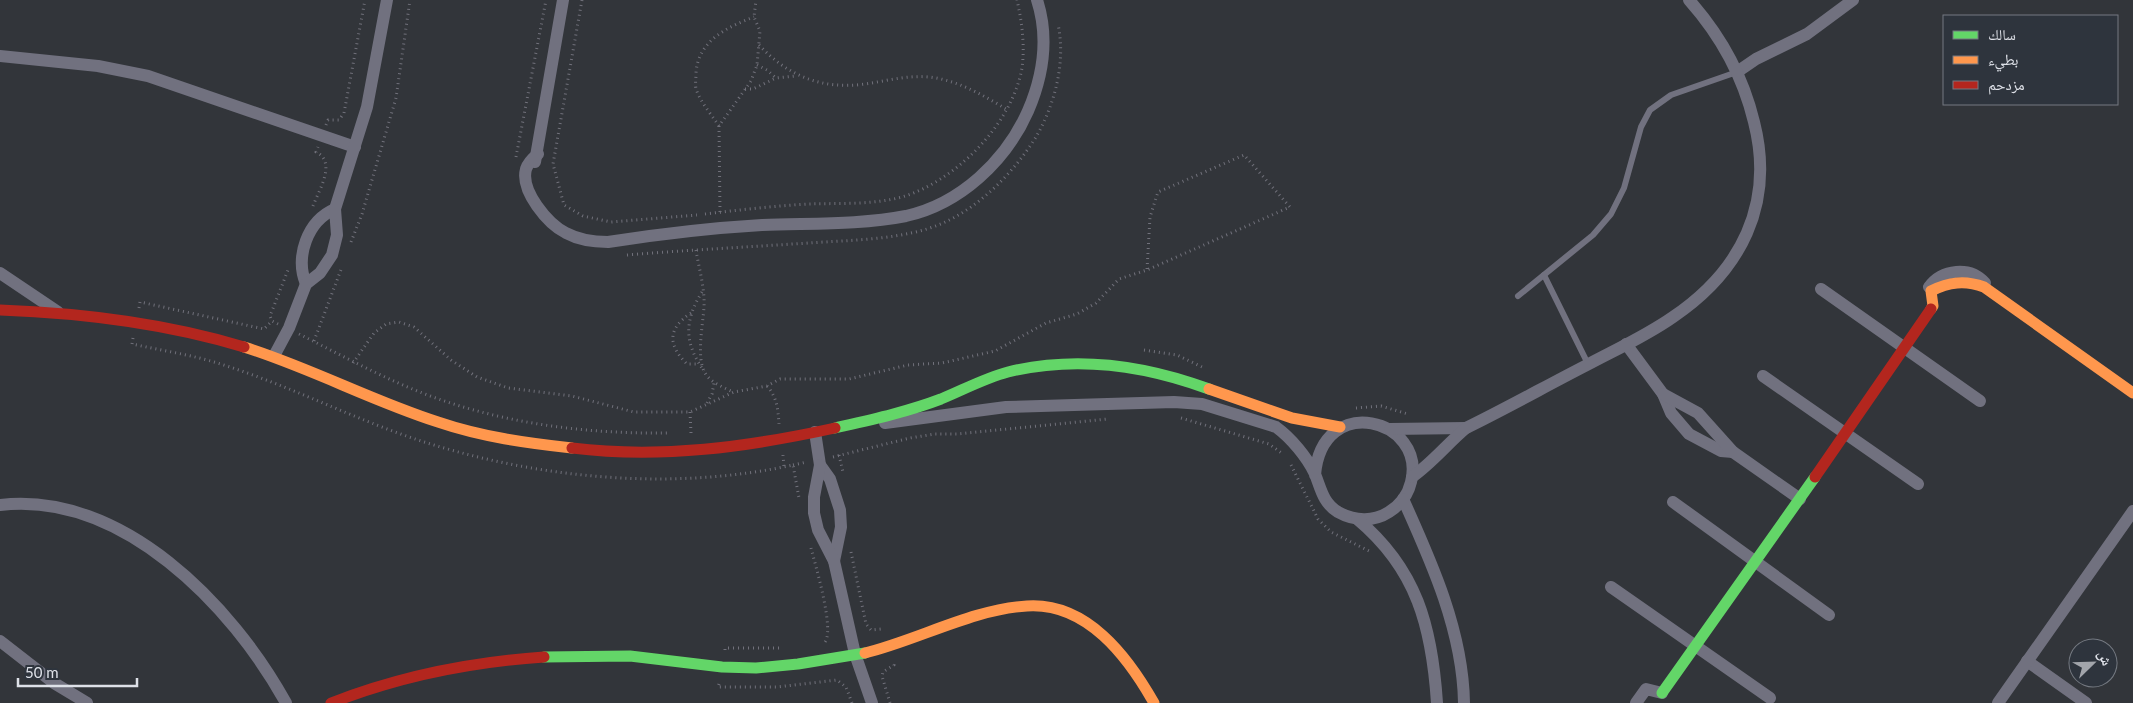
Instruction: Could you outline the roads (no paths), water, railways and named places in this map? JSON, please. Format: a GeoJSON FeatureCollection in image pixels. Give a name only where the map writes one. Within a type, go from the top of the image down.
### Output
{"type":"FeatureCollection","features":[{"type":"Feature","properties":{"kind":"street"},"geometry":{"type":"LineString","coordinates":[[274,356],[289,328],[306,284],[314,279],[326,265],[336,246],[338,225],[335,209],[355,147],[374,75],[387,0]]}},
{"type":"Feature","properties":{"kind":"street"},"geometry":{"type":"LineString","coordinates":[[563,0],[538,154],[531,174],[540,198],[555,218],[573,228],[633,238],[741,226],[888,218],[924,210],[955,196],[996,161],[1017,132],[1030,105],[1041,71],[1043,52],[1038,0]]}},
{"type":"Feature","properties":{"kind":"street"},"geometry":{"type":"LineString","coordinates":[[1412,477],[1424,469],[1446,444],[1466,428],[1671,319],[1707,290],[1729,264],[1748,232],[1758,201],[1761,152],[1752,113],[1738,72],[1716,34],[1689,0]]}},
{"type":"Feature","properties":{"kind":"street"},"geometry":{"type":"LineString","coordinates":[[1738,72],[1756,59],[1807,34],[1852,0]]}},
{"type":"Feature","properties":{"kind":"street"},"geometry":{"type":"LineString","coordinates":[[0,56],[98,66],[148,76],[355,147]]}},
{"type":"Feature","properties":{"kind":"street"},"geometry":{"type":"LineString","coordinates":[[306,284],[302,274],[302,264],[309,234],[319,217],[335,209]]}},
{"type":"Feature","properties":{"kind":"street"},"geometry":{"type":"LineString","coordinates":[[1662,693],[1800,499],[1844,432],[1933,306],[1926,291],[1937,278],[1960,271],[1976,275],[1993,292],[2133,393]]}},
{"type":"Feature","properties":{"kind":"street"},"geometry":{"type":"LineString","coordinates":[[0,273],[58,312]]}},
{"type":"Feature","properties":{"kind":"street"},"geometry":{"type":"LineString","coordinates":[[1821,289],[1980,401]]}},
{"type":"Feature","properties":{"kind":"street"},"geometry":{"type":"LineString","coordinates":[[0,310],[58,312],[136,322],[206,336],[274,356],[394,406],[443,424],[550,446],[603,452],[708,449],[837,428],[1025,406],[1188,402],[1209,406],[1276,427],[1290,440],[1315,475],[1322,495],[1328,504],[1336,511],[1357,519],[1378,536],[1396,558],[1416,596],[1431,652],[1437,703]]}},
{"type":"Feature","properties":{"kind":"street"},"geometry":{"type":"LineString","coordinates":[[1626,344],[1664,394],[1671,413],[1689,434],[1720,451],[1733,452]]}},
{"type":"Feature","properties":{"kind":"street"},"geometry":{"type":"LineString","coordinates":[[837,428],[933,401],[993,375],[1020,368],[1048,366],[1139,368],[1167,375],[1293,419],[1340,428]]}},
{"type":"Feature","properties":{"kind":"street"},"geometry":{"type":"LineString","coordinates":[[1763,376],[1918,484]]}},
{"type":"Feature","properties":{"kind":"street"},"geometry":{"type":"LineString","coordinates":[[1664,394],[1698,413],[1733,452],[1800,499]]}},
{"type":"Feature","properties":{"kind":"street"},"geometry":{"type":"LineString","coordinates":[[1240,416],[1244,402]]}},
{"type":"Feature","properties":{"kind":"street"},"geometry":{"type":"LineString","coordinates":[[1315,475],[1319,453],[1331,434],[1340,428],[1360,422],[1370,422],[1390,430],[1405,445],[1410,455],[1412,477],[1404,499],[1392,510],[1378,517],[1357,519]]}},
{"type":"Feature","properties":{"kind":"street"},"geometry":{"type":"LineString","coordinates":[[1390,430],[1466,428]]}},
{"type":"Feature","properties":{"kind":"street"},"geometry":{"type":"LineString","coordinates":[[815,432],[820,462],[814,497],[814,514],[824,545],[834,561],[855,654],[872,703]]}},
{"type":"Feature","properties":{"kind":"street"},"geometry":{"type":"LineString","coordinates":[[820,462],[830,478],[840,510],[841,527],[834,561]]}},
{"type":"Feature","properties":{"kind":"street"},"geometry":{"type":"LineString","coordinates":[[1404,499],[1446,603],[1459,657],[1464,703]]}},
{"type":"Feature","properties":{"kind":"street"},"geometry":{"type":"LineString","coordinates":[[1673,502],[1829,615]]}},
{"type":"Feature","properties":{"kind":"street"},"geometry":{"type":"LineString","coordinates":[[0,505],[39,505],[75,511],[108,524],[145,546],[183,575],[228,620],[262,665],[286,703]]}},
{"type":"Feature","properties":{"kind":"street"},"geometry":{"type":"LineString","coordinates":[[1998,703],[2133,511]]}},
{"type":"Feature","properties":{"kind":"street"},"geometry":{"type":"LineString","coordinates":[[1611,587],[1770,698]]}},
{"type":"Feature","properties":{"kind":"street"},"geometry":{"type":"LineString","coordinates":[[331,703],[366,688],[415,675],[552,657],[632,656],[721,666],[772,668],[888,647],[1014,608],[1038,605],[1060,610],[1088,622],[1120,652],[1154,703]]}},
{"type":"Feature","properties":{"kind":"street"},"geometry":{"type":"LineString","coordinates":[[0,641],[54,683],[87,703]]}},
{"type":"Feature","properties":{"kind":"street"},"geometry":{"type":"LineString","coordinates":[[2027,661],[2086,703]]}},
{"type":"Feature","properties":{"kind":"street"},"geometry":{"type":"LineString","coordinates":[[1636,703],[1646,689],[1662,693]]}},
{"type":"Feature","properties":{"kind":"street"},"geometry":{"type":"LineString","coordinates":[[1645,703],[1650,691],[1662,693]]}},
{"type":"Feature","properties":{"kind":"lane"},"geometry":{"type":"LineString","coordinates":[[1518,296],[1593,235],[1611,214],[1624,188],[1641,126],[1650,110],[1671,96],[1738,72]]}},
{"type":"Feature","properties":{"kind":"lane"},"geometry":{"type":"LineString","coordinates":[[1544,275],[1588,364]]}}]}
